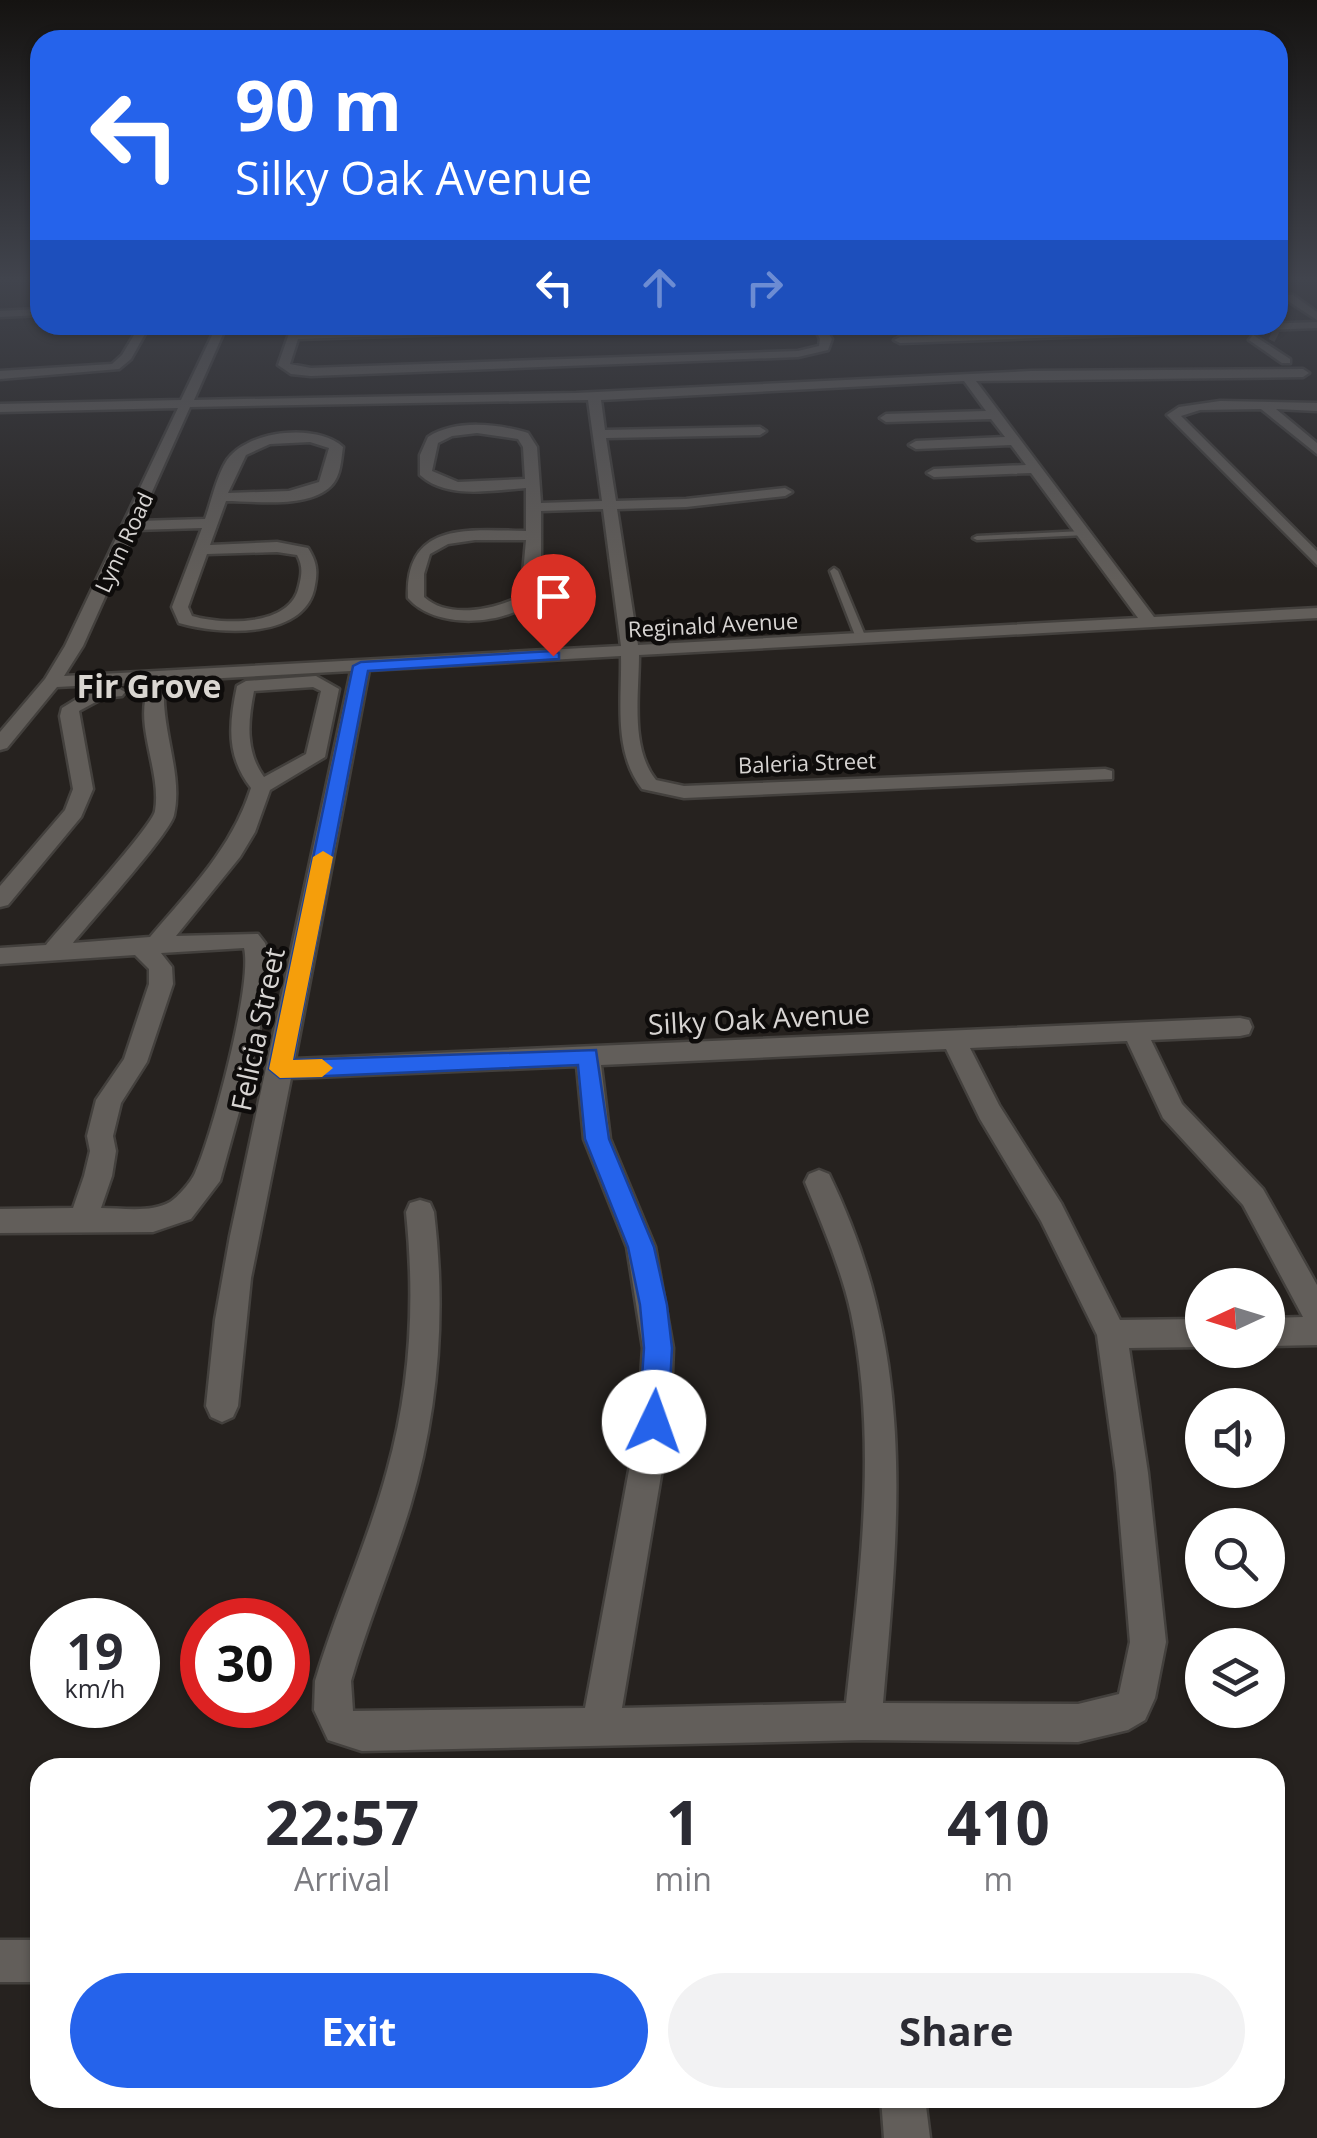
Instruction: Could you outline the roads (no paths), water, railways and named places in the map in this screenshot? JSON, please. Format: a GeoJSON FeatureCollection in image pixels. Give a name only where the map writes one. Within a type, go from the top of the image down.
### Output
{"type":"FeatureCollection","features":[{"type":"Feature","properties":{"kind":"street","name":"Lynn Road"},"geometry":{"type":"LineString","coordinates":[[0,744],[52,682],[74,646],[196,382]]}},
{"type":"Feature","properties":{"kind":"street"},"geometry":{"type":"LineString","coordinates":[[0,408],[187,401],[364,404],[927,382]]}},
{"type":"Feature","properties":{"kind":"street"},"geometry":{"type":"LineString","coordinates":[[970,382],[1150,623]]}},
{"type":"Feature","properties":{"kind":"street","name":"Baleria Street"},"geometry":{"type":"LineString","coordinates":[[594,396],[630,652],[636,768],[658,789],[684,792],[1106,775]]}},
{"type":"Feature","properties":{"kind":"street"},"geometry":{"type":"LineString","coordinates":[[1265,406],[1317,450]]}},
{"type":"Feature","properties":{"kind":"street"},"geometry":{"type":"LineString","coordinates":[[1317,407],[1187,409],[1173,416],[1317,560]]}},
{"type":"Feature","properties":{"kind":"street"},"geometry":{"type":"LineString","coordinates":[[0,419],[128,414]]}},
{"type":"Feature","properties":{"kind":"street"},"geometry":{"type":"LineString","coordinates":[[886,418],[995,415]]}},
{"type":"Feature","properties":{"kind":"street"},"geometry":{"type":"LineString","coordinates":[[597,434],[760,430]]}},
{"type":"Feature","properties":{"kind":"street"},"geometry":{"type":"LineString","coordinates":[[531,483],[436,484],[426,472],[430,444],[437,436],[453,432],[517,433],[530,448],[534,507],[534,536],[532,592],[522,604],[500,610],[449,613],[428,609],[416,598],[420,556],[426,548],[457,538],[534,536]]}},
{"type":"Feature","properties":{"kind":"street"},"geometry":{"type":"LineString","coordinates":[[202,550],[276,547],[303,552],[310,565],[303,602],[289,615],[260,623],[212,625],[184,619],[180,607],[235,454],[248,445],[304,438],[320,439],[335,446],[332,471],[321,487],[298,494],[220,497]]}},
{"type":"Feature","properties":{"kind":"street"},"geometry":{"type":"LineString","coordinates":[[916,445],[1014,441]]}},
{"type":"Feature","properties":{"kind":"street"},"geometry":{"type":"LineString","coordinates":[[934,474],[1036,469]]}},
{"type":"Feature","properties":{"kind":"street"},"geometry":{"type":"LineString","coordinates":[[534,507],[710,501],[785,491]]}},
{"type":"Feature","properties":{"kind":"street"},"geometry":{"type":"LineString","coordinates":[[131,526],[210,523]]}},
{"type":"Feature","properties":{"kind":"street","name":"Reginald Avenue"},"geometry":{"type":"LineString","coordinates":[[52,682],[1317,613]]}},
{"type":"Feature","properties":{"kind":"street","name":"Felicia Street"},"geometry":{"type":"LineString","coordinates":[[222,1406],[228,1316],[240,1249],[361,666]]}},
{"type":"Feature","properties":{"kind":"street"},"geometry":{"type":"LineString","coordinates":[[0,900],[74,812],[84,789],[69,716],[72,708],[98,693],[316,681],[330,689],[315,757],[261,787],[254,818],[232,856],[148,946]]}},
{"type":"Feature","properties":{"kind":"street"},"geometry":{"type":"LineString","coordinates":[[246,686],[237,728],[248,772],[261,787]]}},
{"type":"Feature","properties":{"kind":"street"},"geometry":{"type":"LineString","coordinates":[[52,952],[164,818],[168,792],[152,712],[154,691]]}},
{"type":"Feature","properties":{"kind":"street"},"geometry":{"type":"LineString","coordinates":[[0,956],[254,942],[260,966],[242,1058],[206,1181],[181,1210],[153,1220],[0,1221]]}},
{"type":"Feature","properties":{"kind":"street"},"geometry":{"type":"LineString","coordinates":[[83,1220],[98,1176],[100,1136],[109,1100],[135,1062],[161,984],[160,967],[148,946]]}},
{"type":"Feature","properties":{"kind":"street","name":"Silky Oak Avenue"},"geometry":{"type":"LineString","coordinates":[[280,1069],[1240,1027]]}},
{"type":"Feature","properties":{"kind":"street"},"geometry":{"type":"LineString","coordinates":[[1135,1032],[1172,1111],[1246,1187],[1317,1313]]}},
{"type":"Feature","properties":{"kind":"street"},"geometry":{"type":"LineString","coordinates":[[420,1212],[428,1296],[425,1363],[393,1506],[333,1681],[335,1720],[348,1730],[863,1721],[1078,1723],[1115,1717],[1132,1707],[1142,1685],[1148,1642],[1132,1472],[1112,1334],[1060,1228],[990,1112],[954,1040]]}},
{"type":"Feature","properties":{"kind":"street"},"geometry":{"type":"LineString","coordinates":[[588,1056],[597,1139],[641,1247],[658,1348],[654,1422],[600,1728]]}},
{"type":"Feature","properties":{"kind":"street"},"geometry":{"type":"LineString","coordinates":[[819,1182],[846,1249],[864,1310],[880,1402],[878,1540],[863,1721]]}},
{"type":"Feature","properties":{"kind":"street"},"geometry":{"type":"LineString","coordinates":[[1285,1332],[1317,1331]]}},
{"type":"Feature","properties":{"kind":"street"},"geometry":{"type":"LineString","coordinates":[[1112,1334],[1185,1332]]}},
{"type":"Feature","properties":{"kind":"street"},"geometry":{"type":"LineString","coordinates":[[0,1962],[30,1961]]}},
{"type":"Feature","properties":{"kind":"street"},"geometry":{"type":"LineString","coordinates":[[904,2108],[907,2138]]}},
{"type":"Feature","properties":{"kind":"lane"},"geometry":{"type":"LineString","coordinates":[[976,538],[1083,532]]}},
{"type":"Feature","properties":{"kind":"lane"},"geometry":{"type":"LineString","coordinates":[[834,571],[860,638]]}},
{"type":"Feature","properties":{"kind":"district","name":"Fir Grove"},"geometry":{"type":"Point","coordinates":[149,685]}}]}
